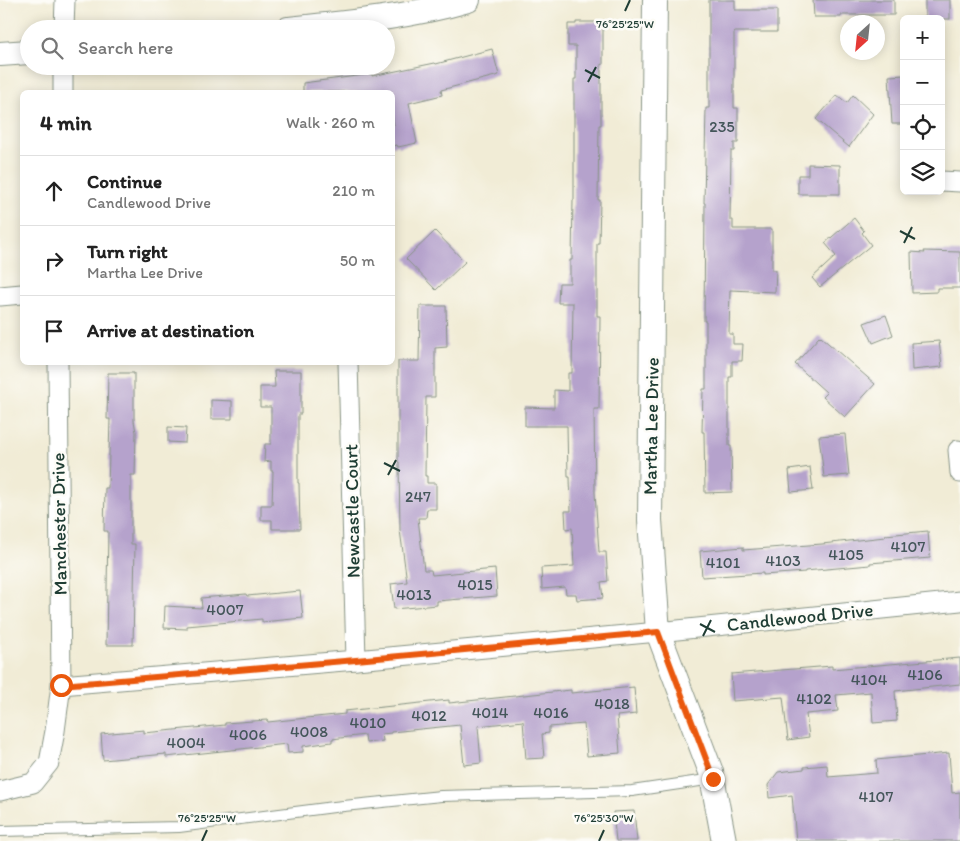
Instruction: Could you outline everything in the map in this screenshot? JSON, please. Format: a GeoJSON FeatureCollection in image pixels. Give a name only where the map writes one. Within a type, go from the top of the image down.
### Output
{"type":"FeatureCollection","features":[{"type":"Feature","properties":{"kind":"street"},"geometry":{"type":"LineString","coordinates":[[64,20],[65,0]]}},
{"type":"Feature","properties":{"kind":"street"},"geometry":{"type":"LineString","coordinates":[[372,20],[468,0]]}},
{"type":"Feature","properties":{"kind":"street","name":"Martha Lee Drive"},"geometry":{"type":"LineString","coordinates":[[655,0],[650,520],[658,632],[711,772],[724,841]]}},
{"type":"Feature","properties":{"kind":"street"},"geometry":{"type":"LineString","coordinates":[[0,54],[20,53]]}},
{"type":"Feature","properties":{"kind":"street"},"geometry":{"type":"LineString","coordinates":[[63,75],[63,90]]}},
{"type":"Feature","properties":{"kind":"street"},"geometry":{"type":"LineString","coordinates":[[945,182],[960,182]]}},
{"type":"Feature","properties":{"kind":"street"},"geometry":{"type":"LineString","coordinates":[[0,296],[20,294]]}},
{"type":"Feature","properties":{"kind":"street","name":"Manchester Drive"},"geometry":{"type":"LineString","coordinates":[[58,365],[61,685]]}},
{"type":"Feature","properties":{"kind":"street","name":"Newcastle Court"},"geometry":{"type":"LineString","coordinates":[[348,365],[356,660]]}},
{"type":"Feature","properties":{"kind":"street"},"geometry":{"type":"LineString","coordinates":[[958,450],[960,473]]}},
{"type":"Feature","properties":{"kind":"street","name":"Candlewood Drive"},"geometry":{"type":"LineString","coordinates":[[61,685],[658,632],[960,601]]}},
{"type":"Feature","properties":{"kind":"street"},"geometry":{"type":"LineString","coordinates":[[0,791],[33,783],[49,763],[61,685]]}},
{"type":"Feature","properties":{"kind":"lane"},"geometry":{"type":"LineString","coordinates":[[0,831],[179,827],[334,807],[440,796],[632,791],[713,779]]}},
{"type":"Feature","properties":{"kind":"building"},"geometry":{"type":"Polygon","coordinates":[[[709,0],[735,0],[735,10],[777,10],[777,32],[734,33],[734,108],[738,108],[738,143],[734,143],[734,151],[731,151],[730,220],[733,220],[733,229],[772,229],[772,270],[776,270],[775,292],[730,290],[729,334],[733,334],[733,344],[743,344],[742,361],[732,361],[732,377],[729,377],[729,446],[731,446],[732,492],[705,493],[704,432],[702,432],[703,389],[706,389],[704,203],[706,108],[709,108],[709,0]]]}},
{"type":"Feature","properties":{"kind":"building"},"geometry":{"type":"Polygon","coordinates":[[[813,0],[894,0],[894,15],[814,17],[813,0]]]}},
{"type":"Feature","properties":{"kind":"building"},"geometry":{"type":"Polygon","coordinates":[[[925,0],[950,0],[950,19],[945,19],[945,15],[925,15],[925,0]]]}},
{"type":"Feature","properties":{"kind":"building"},"geometry":{"type":"Polygon","coordinates":[[[576,22],[603,22],[601,125],[599,125],[599,243],[597,243],[597,316],[600,316],[599,409],[594,409],[595,493],[599,552],[606,552],[608,581],[601,582],[603,598],[577,600],[576,594],[566,594],[565,587],[542,589],[541,568],[574,566],[572,528],[566,529],[565,511],[571,511],[567,426],[525,426],[525,407],[554,408],[554,390],[568,391],[568,373],[572,373],[573,303],[558,303],[559,283],[570,283],[570,260],[572,260],[576,46],[568,46],[568,24],[576,24],[576,22]]]}},
{"type":"Feature","properties":{"kind":"building"},"geometry":{"type":"Polygon","coordinates":[[[492,49],[499,75],[441,90],[442,95],[409,103],[417,143],[398,147],[395,145],[395,90],[303,90],[303,83],[364,75],[395,75],[395,71],[436,64],[492,49]]]}},
{"type":"Feature","properties":{"kind":"building"},"geometry":{"type":"Polygon","coordinates":[[[900,75],[900,124],[892,124],[889,76],[900,75]]]}},
{"type":"Feature","properties":{"kind":"building"},"geometry":{"type":"Polygon","coordinates":[[[837,95],[847,103],[853,95],[873,114],[849,147],[816,119],[837,95]]]}},
{"type":"Feature","properties":{"kind":"building"},"geometry":{"type":"Polygon","coordinates":[[[808,164],[840,165],[840,194],[798,194],[798,175],[808,175],[808,164]]]}},
{"type":"Feature","properties":{"kind":"building"},"geometry":{"type":"Polygon","coordinates":[[[854,218],[864,231],[862,233],[871,245],[820,287],[812,278],[836,256],[825,243],[854,218]]]}},
{"type":"Feature","properties":{"kind":"building"},"geometry":{"type":"Polygon","coordinates":[[[435,231],[465,262],[436,290],[406,259],[435,231]]]}},
{"type":"Feature","properties":{"kind":"building"},"geometry":{"type":"Polygon","coordinates":[[[924,251],[960,252],[960,288],[937,288],[937,292],[912,293],[911,252],[925,253],[924,251]]]}},
{"type":"Feature","properties":{"kind":"building"},"geometry":{"type":"Polygon","coordinates":[[[420,306],[446,306],[447,347],[435,348],[435,397],[426,397],[425,476],[427,476],[427,483],[436,483],[436,509],[427,509],[426,518],[418,518],[424,570],[431,570],[432,575],[495,569],[497,596],[437,601],[437,605],[394,609],[391,584],[407,582],[400,530],[398,361],[419,361],[420,306]]]}},
{"type":"Feature","properties":{"kind":"building"},"geometry":{"type":"Polygon","coordinates":[[[886,315],[893,335],[873,343],[864,323],[886,315]]]}},
{"type":"Feature","properties":{"kind":"building"},"geometry":{"type":"Polygon","coordinates":[[[819,337],[875,384],[845,417],[823,397],[827,393],[795,364],[819,337]]]}},
{"type":"Feature","properties":{"kind":"building"},"geometry":{"type":"Polygon","coordinates":[[[939,341],[942,367],[912,370],[911,343],[939,341]]]}},
{"type":"Feature","properties":{"kind":"building"},"geometry":{"type":"Polygon","coordinates":[[[274,371],[301,371],[301,414],[298,414],[300,529],[272,529],[272,520],[261,520],[261,505],[272,505],[273,471],[271,471],[271,461],[264,462],[265,444],[271,444],[271,407],[260,407],[260,387],[275,387],[274,371]]]}},
{"type":"Feature","properties":{"kind":"building"},"geometry":{"type":"Polygon","coordinates":[[[108,373],[134,373],[135,475],[131,475],[131,544],[135,544],[133,645],[106,645],[108,531],[104,531],[105,488],[108,488],[110,419],[107,419],[108,373]]]}},
{"type":"Feature","properties":{"kind":"building"},"geometry":{"type":"Polygon","coordinates":[[[211,400],[232,401],[232,419],[211,419],[211,400]]]}},
{"type":"Feature","properties":{"kind":"building"},"geometry":{"type":"Polygon","coordinates":[[[168,427],[186,428],[185,443],[168,442],[168,427]]]}},
{"type":"Feature","properties":{"kind":"building"},"geometry":{"type":"Polygon","coordinates":[[[845,434],[849,475],[824,477],[819,436],[845,434]]]}},
{"type":"Feature","properties":{"kind":"building"},"geometry":{"type":"Polygon","coordinates":[[[810,467],[813,490],[791,492],[789,470],[810,467]]]}},
{"type":"Feature","properties":{"kind":"building"},"geometry":{"type":"Polygon","coordinates":[[[928,531],[930,558],[870,563],[870,565],[805,572],[702,577],[700,551],[743,547],[743,550],[822,544],[928,531]]]}},
{"type":"Feature","properties":{"kind":"building"},"geometry":{"type":"Polygon","coordinates":[[[300,591],[303,618],[262,622],[262,619],[187,626],[187,629],[164,628],[165,606],[202,608],[201,598],[300,591]]]}},
{"type":"Feature","properties":{"kind":"building"},"geometry":{"type":"Polygon","coordinates":[[[960,658],[960,684],[895,691],[897,721],[873,723],[871,692],[836,695],[838,711],[806,714],[809,737],[788,740],[783,697],[733,701],[731,674],[832,666],[832,669],[960,658]]]}},
{"type":"Feature","properties":{"kind":"building"},"geometry":{"type":"Polygon","coordinates":[[[634,687],[636,714],[617,716],[620,753],[587,756],[584,724],[549,727],[549,733],[542,734],[544,758],[526,759],[523,721],[478,726],[481,763],[464,765],[460,725],[391,732],[382,734],[383,741],[366,743],[365,735],[332,739],[332,742],[303,746],[303,752],[288,753],[287,744],[166,757],[166,754],[103,760],[101,734],[144,730],[144,733],[225,725],[225,723],[267,720],[268,722],[345,714],[345,711],[449,700],[449,703],[571,690],[571,693],[634,687]]]}},
{"type":"Feature","properties":{"kind":"building"},"geometry":{"type":"Polygon","coordinates":[[[949,753],[952,793],[960,792],[960,841],[796,841],[792,795],[769,798],[768,785],[778,772],[827,765],[828,777],[877,773],[876,760],[949,753]]]}},
{"type":"Feature","properties":{"kind":"building"},"geometry":{"type":"Polygon","coordinates":[[[634,811],[637,841],[616,841],[613,812],[634,811]]]}},
{"type":"Feature","properties":{"kind":"route"},"geometry":{"type":"LineString","coordinates":[[61,685],[658,632],[713,779]]}}]}
